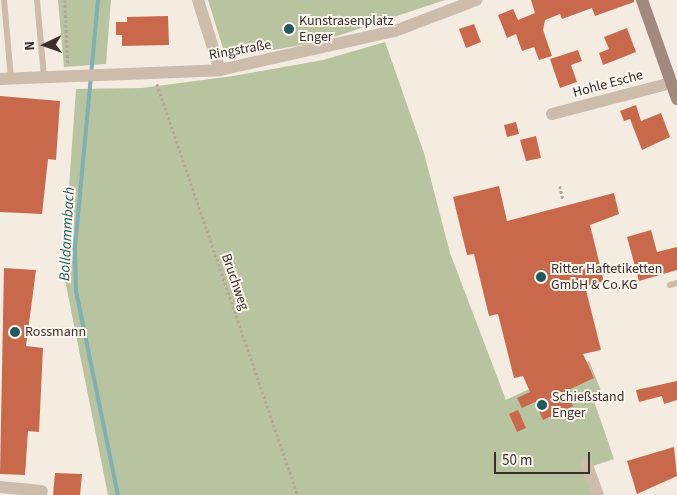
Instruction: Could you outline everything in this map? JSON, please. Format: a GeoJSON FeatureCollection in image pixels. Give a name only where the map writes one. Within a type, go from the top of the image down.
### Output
{"type":"FeatureCollection","features":[{"type":"Feature","properties":{"kind":"main road"},"geometry":{"type":"LineString","coordinates":[[642,0],[677,99]]}},
{"type":"Feature","properties":{"kind":"street"},"geometry":{"type":"LineString","coordinates":[[198,0],[220,70]]}},
{"type":"Feature","properties":{"kind":"street","name":"Ringstraße"},"geometry":{"type":"LineString","coordinates":[[5,79],[154,76],[220,70],[396,31],[476,0]]}},
{"type":"Feature","properties":{"kind":"street","name":"Hohle Esche"},"geometry":{"type":"LineString","coordinates":[[552,114],[670,83]]}},
{"type":"Feature","properties":{"kind":"street"},"geometry":{"type":"LineString","coordinates":[[588,465],[598,495]]}},
{"type":"Feature","properties":{"kind":"street"},"geometry":{"type":"LineString","coordinates":[[0,488],[42,491]]}},
{"type":"Feature","properties":{"kind":"lane"},"geometry":{"type":"LineString","coordinates":[[4,0],[5,79]]}},
{"type":"Feature","properties":{"kind":"lane"},"geometry":{"type":"LineString","coordinates":[[37,0],[44,78]]}},
{"type":"Feature","properties":{"kind":"lane"},"geometry":{"type":"LineString","coordinates":[[670,285],[677,283]]}},
{"type":"Feature","properties":{"kind":"path"},"geometry":{"type":"LineString","coordinates":[[65,0],[74,78]]}},
{"type":"Feature","properties":{"kind":"path","name":"Bruchweg"},"geometry":{"type":"LineString","coordinates":[[154,76],[298,495]]}},
{"type":"Feature","properties":{"kind":"path"},"geometry":{"type":"LineString","coordinates":[[560,186],[563,199]]}},
{"type":"Feature","properties":{"kind":"green space"},"geometry":{"type":"Polygon","coordinates":[[[58,0],[111,0],[106,64],[64,67],[58,0]]]}},
{"type":"Feature","properties":{"kind":"green space","name":"Kunstrasenplatz Enger"},"geometry":{"type":"Polygon","coordinates":[[[208,0],[445,0],[319,42],[226,58],[208,0]]]}},
{"type":"Feature","properties":{"kind":"green space"},"geometry":{"type":"Polygon","coordinates":[[[385,42],[424,153],[450,253],[506,400],[589,361],[604,398],[594,401],[614,459],[593,466],[603,495],[108,495],[63,270],[76,89],[142,88],[233,76],[323,60],[385,42]]]}},
{"type":"Feature","properties":{"kind":"building"},"geometry":{"type":"Polygon","coordinates":[[[531,0],[634,0],[634,2],[595,16],[592,8],[562,19],[560,14],[545,20],[543,30],[552,56],[539,60],[534,47],[522,51],[516,34],[507,38],[498,15],[513,9],[518,20],[535,13],[531,0]]]}},
{"type":"Feature","properties":{"kind":"building"},"geometry":{"type":"Polygon","coordinates":[[[168,16],[169,45],[122,46],[122,35],[116,35],[116,22],[127,22],[127,17],[168,16]]]}},
{"type":"Feature","properties":{"kind":"building"},"geometry":{"type":"Polygon","coordinates":[[[474,24],[481,42],[466,48],[459,29],[474,24]]]}},
{"type":"Feature","properties":{"kind":"building"},"geometry":{"type":"Polygon","coordinates":[[[627,28],[636,52],[603,65],[599,53],[609,49],[604,37],[627,28]]]}},
{"type":"Feature","properties":{"kind":"building"},"geometry":{"type":"Polygon","coordinates":[[[578,50],[582,61],[571,65],[577,82],[560,88],[550,59],[578,50]]]}},
{"type":"Feature","properties":{"kind":"building"},"geometry":{"type":"Polygon","coordinates":[[[0,96],[60,101],[56,160],[48,159],[42,214],[0,212],[0,96]]]}},
{"type":"Feature","properties":{"kind":"building"},"geometry":{"type":"Polygon","coordinates":[[[636,105],[641,121],[661,113],[670,137],[642,150],[630,119],[624,121],[620,111],[636,105]]]}},
{"type":"Feature","properties":{"kind":"building"},"geometry":{"type":"Polygon","coordinates":[[[516,122],[519,134],[507,137],[504,125],[516,122]]]}},
{"type":"Feature","properties":{"kind":"building"},"geometry":{"type":"Polygon","coordinates":[[[536,136],[541,158],[526,161],[520,140],[536,136]]]}},
{"type":"Feature","properties":{"kind":"building","name":"Ritter Haftetiketten GmbH & Co.KG"},"geometry":{"type":"Polygon","coordinates":[[[499,186],[507,221],[614,193],[619,214],[590,225],[604,282],[585,286],[601,350],[583,354],[594,378],[566,391],[573,406],[543,420],[535,402],[522,408],[517,398],[530,392],[523,376],[514,378],[498,314],[489,316],[474,254],[467,255],[453,197],[499,186]]]}},
{"type":"Feature","properties":{"kind":"building"},"geometry":{"type":"Polygon","coordinates":[[[651,230],[657,252],[677,247],[677,270],[639,281],[627,237],[651,230]]]}},
{"type":"Feature","properties":{"kind":"building"},"geometry":{"type":"Polygon","coordinates":[[[4,268],[36,270],[26,346],[43,348],[39,432],[28,431],[25,475],[0,474],[4,268]]]}},
{"type":"Feature","properties":{"kind":"building"},"geometry":{"type":"Polygon","coordinates":[[[677,381],[677,400],[664,404],[662,396],[639,402],[636,390],[677,381]]]}},
{"type":"Feature","properties":{"kind":"building"},"geometry":{"type":"Polygon","coordinates":[[[518,410],[526,428],[517,432],[509,414],[518,410]]]}},
{"type":"Feature","properties":{"kind":"building"},"geometry":{"type":"Polygon","coordinates":[[[674,447],[677,476],[637,494],[627,461],[674,447]]]}},
{"type":"Feature","properties":{"kind":"building"},"geometry":{"type":"Polygon","coordinates":[[[55,473],[82,474],[80,495],[53,495],[55,473]]]}},
{"type":"Feature","properties":{"kind":"waterway","name":"Bolldammbach"},"geometry":{"type":"LineString","coordinates":[[98,0],[75,248],[76,291],[118,495]]}},
{"type":"Feature","properties":{"kind":"place","name":"Kunstrasenplatz Enger"},"geometry":{"type":"Point","coordinates":[289,29]}},
{"type":"Feature","properties":{"kind":"place","name":"Ritter Haftetiketten GmbH & Co.KG"},"geometry":{"type":"Point","coordinates":[541,277]}},
{"type":"Feature","properties":{"kind":"place","name":"Rossmann"},"geometry":{"type":"Point","coordinates":[15,332]}},
{"type":"Feature","properties":{"kind":"place","name":"Schießstand Enger"},"geometry":{"type":"Point","coordinates":[542,405]}}]}
